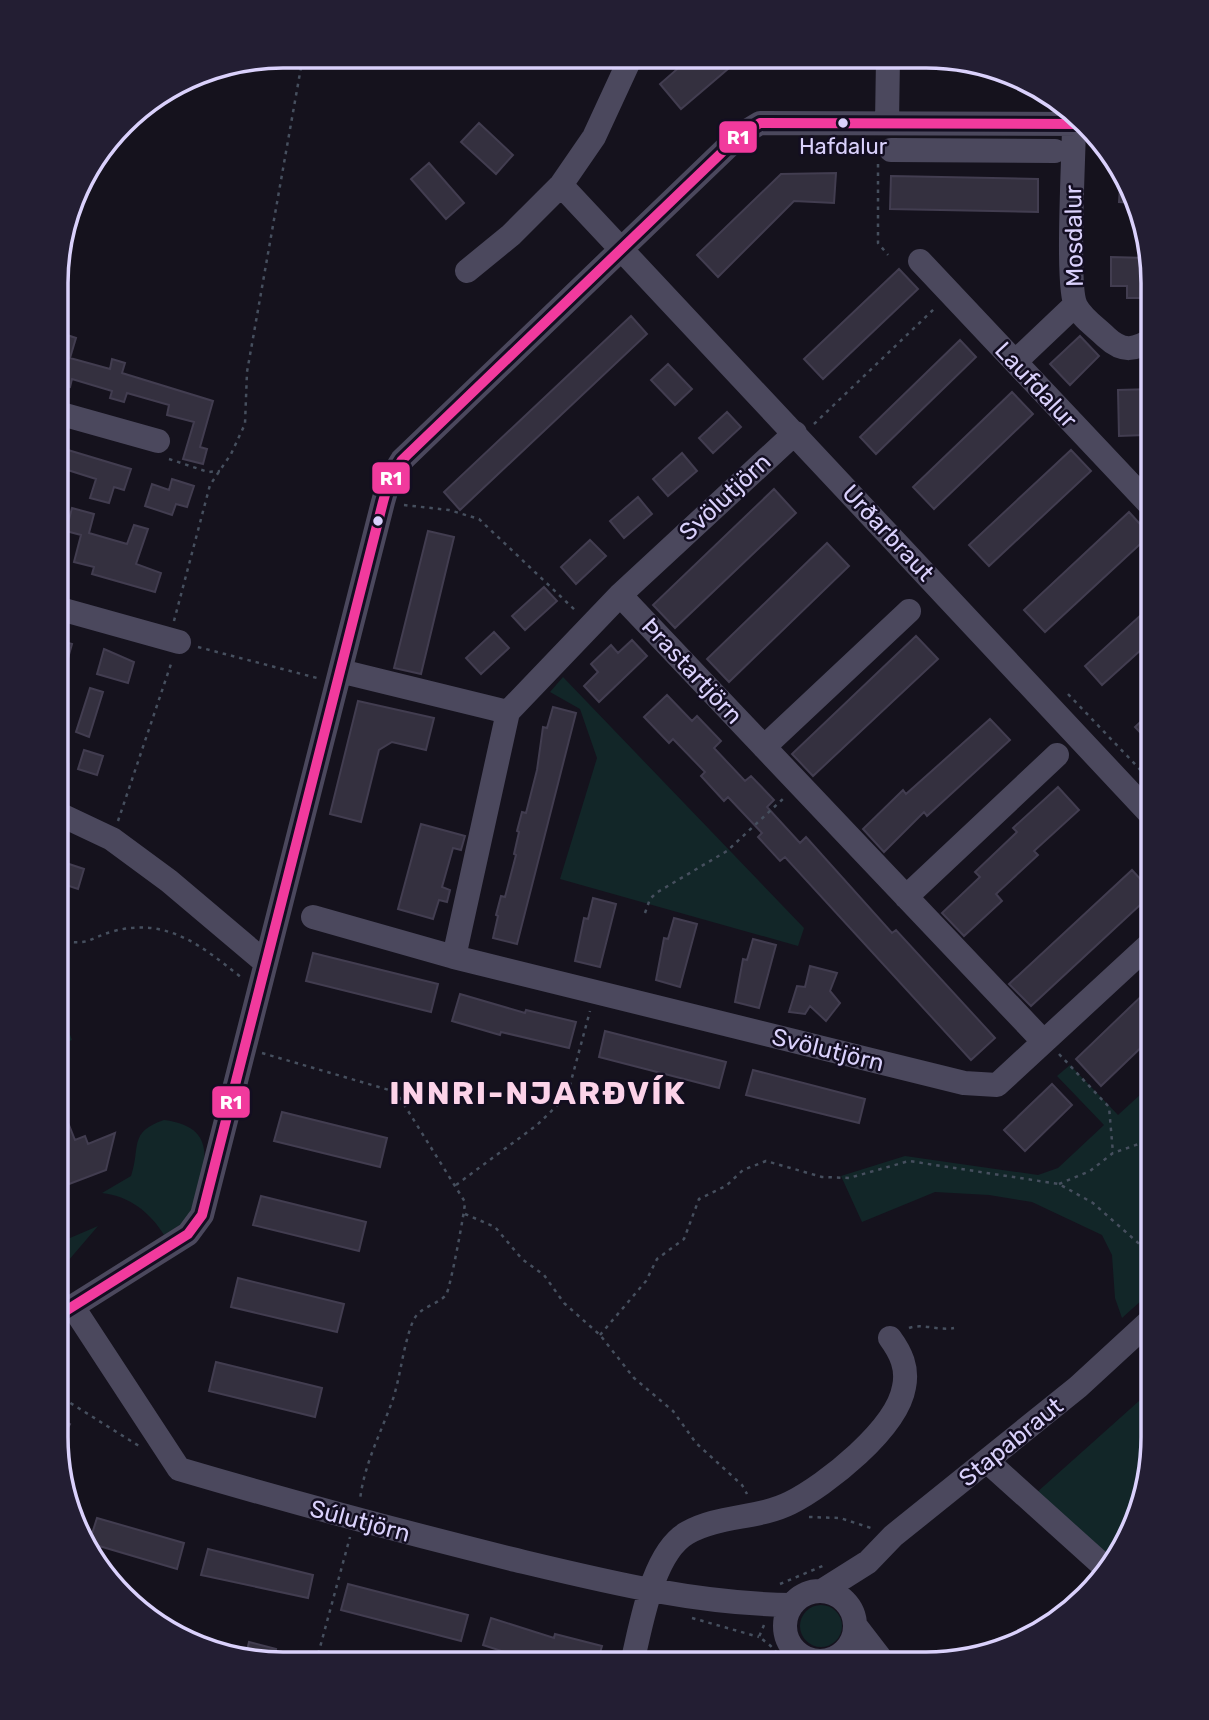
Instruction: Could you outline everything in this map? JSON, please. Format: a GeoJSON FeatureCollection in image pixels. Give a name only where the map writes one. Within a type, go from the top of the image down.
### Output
{"type":"FeatureCollection","features":[{"type":"Feature","properties":{"kind":"street"},"geometry":{"type":"LineString","coordinates":[[467,271],[511,235],[561,185],[594,137],[626,68]]}},
{"type":"Feature","properties":{"kind":"street"},"geometry":{"type":"LineString","coordinates":[[887,123],[888,68]]}},
{"type":"Feature","properties":{"kind":"street"},"geometry":{"type":"LineString","coordinates":[[68,1309],[188,1234],[195,1226],[209,1194],[383,502],[389,481],[402,460],[740,135],[760,123],[1071,124]]}},
{"type":"Feature","properties":{"kind":"street"},"geometry":{"type":"LineString","coordinates":[[964,124],[964,150]]}},
{"type":"Feature","properties":{"kind":"street","name":"Mosdalur"},"geometry":{"type":"LineString","coordinates":[[1078,131],[1072,268],[1075,305],[1110,341],[1122,348],[1141,347]]}},
{"type":"Feature","properties":{"kind":"street"},"geometry":{"type":"LineString","coordinates":[[885,155],[964,150],[1055,151]]}},
{"type":"Feature","properties":{"kind":"street","name":"Urðarbraut"},"geometry":{"type":"LineString","coordinates":[[561,185],[803,430],[1141,800]]}},
{"type":"Feature","properties":{"kind":"street","name":"Laufdalur"},"geometry":{"type":"LineString","coordinates":[[920,261],[1141,495]]}},
{"type":"Feature","properties":{"kind":"street","name":"Mosdalur"},"geometry":{"type":"LineString","coordinates":[[1016,361],[1075,305]]}},
{"type":"Feature","properties":{"kind":"street"},"geometry":{"type":"LineString","coordinates":[[68,416],[158,441]]}},
{"type":"Feature","properties":{"kind":"street","name":"Svölutjörn"},"geometry":{"type":"LineString","coordinates":[[508,712],[620,595],[803,430]]}},
{"type":"Feature","properties":{"kind":"street","name":"Þrastartjörn"},"geometry":{"type":"LineString","coordinates":[[620,595],[1044,1040]]}},
{"type":"Feature","properties":{"kind":"street"},"geometry":{"type":"LineString","coordinates":[[68,611],[178,642]]}},
{"type":"Feature","properties":{"kind":"street"},"geometry":{"type":"LineString","coordinates":[[764,747],[909,611]]}},
{"type":"Feature","properties":{"kind":"street"},"geometry":{"type":"LineString","coordinates":[[338,677],[508,712],[454,957]]}},
{"type":"Feature","properties":{"kind":"street"},"geometry":{"type":"LineString","coordinates":[[906,897],[1057,755]]}},
{"type":"Feature","properties":{"kind":"street"},"geometry":{"type":"LineString","coordinates":[[68,818],[112,839],[169,881],[266,962]]}},
{"type":"Feature","properties":{"kind":"street","name":"Svölutjörn"},"geometry":{"type":"LineString","coordinates":[[313,918],[454,957],[981,1086],[997,1086],[1140,952]]}},
{"type":"Feature","properties":{"kind":"street","name":"Súlutjörn"},"geometry":{"type":"LineString","coordinates":[[68,1317],[179,1469],[354,1521],[650,1592],[732,1604],[792,1605]]}},
{"type":"Feature","properties":{"kind":"street","name":"Stapabraut"},"geometry":{"type":"LineString","coordinates":[[792,1605],[810,1592],[822,1591],[868,1562],[893,1536],[1078,1387],[1140,1330]]}},
{"type":"Feature","properties":{"kind":"street"},"geometry":{"type":"LineString","coordinates":[[635,1652],[650,1592],[667,1553],[686,1533],[758,1514],[789,1503],[815,1488],[868,1443],[895,1412],[904,1388],[905,1369],[901,1352],[891,1338]]}},
{"type":"Feature","properties":{"kind":"street"},"geometry":{"type":"LineString","coordinates":[[988,1462],[1100,1563]]}},
{"type":"Feature","properties":{"kind":"street","name":"Stapabraut"},"geometry":{"type":"LineString","coordinates":[[837,1652],[853,1636],[852,1617],[868,1562]]}},
{"type":"Feature","properties":{"kind":"street"},"geometry":{"type":"LineString","coordinates":[[822,1591],[833,1593],[876,1652]]}},
{"type":"Feature","properties":{"kind":"street","name":"Súlutjörn"},"geometry":{"type":"LineString","coordinates":[[732,1604],[786,1631]]}},
{"type":"Feature","properties":{"kind":"street"},"geometry":{"type":"LineString","coordinates":[[792,1605],[786,1631],[796,1652]]}},
{"type":"Feature","properties":{"kind":"path"},"geometry":{"type":"LineString","coordinates":[[112,839],[178,642],[173,626],[210,485],[245,424],[247,372],[301,68]]}},
{"type":"Feature","properties":{"kind":"path"},"geometry":{"type":"LineString","coordinates":[[885,155],[878,243],[888,255]]}},
{"type":"Feature","properties":{"kind":"path"},"geometry":{"type":"LineString","coordinates":[[803,430],[950,293]]}},
{"type":"Feature","properties":{"kind":"path"},"geometry":{"type":"LineString","coordinates":[[158,441],[153,453],[208,472],[220,471]]}},
{"type":"Feature","properties":{"kind":"path"},"geometry":{"type":"LineString","coordinates":[[383,502],[449,510],[479,519],[591,626]]}},
{"type":"Feature","properties":{"kind":"path"},"geometry":{"type":"LineString","coordinates":[[178,642],[338,677]]}},
{"type":"Feature","properties":{"kind":"path"},"geometry":{"type":"LineString","coordinates":[[645,914],[650,899],[656,892],[727,851],[799,783]]}},
{"type":"Feature","properties":{"kind":"path"},"geometry":{"type":"LineString","coordinates":[[68,942],[90,943],[122,929],[172,932],[189,937],[259,990]]}},
{"type":"Feature","properties":{"kind":"path"},"geometry":{"type":"LineString","coordinates":[[456,1185],[537,1125],[567,1096],[595,992]]}},
{"type":"Feature","properties":{"kind":"path"},"geometry":{"type":"LineString","coordinates":[[1044,1040],[1109,1107],[1112,1153]]}},
{"type":"Feature","properties":{"kind":"path"},"geometry":{"type":"LineString","coordinates":[[244,1048],[394,1094],[409,1107],[465,1202],[465,1213],[454,1250],[451,1286],[446,1294],[425,1307],[414,1319],[393,1398],[380,1425],[363,1480],[319,1652]]}},
{"type":"Feature","properties":{"kind":"path"},"geometry":{"type":"LineString","coordinates":[[1059,1184],[1090,1171],[1112,1153],[1140,1143]]}},
{"type":"Feature","properties":{"kind":"path"},"geometry":{"type":"LineString","coordinates":[[600,1335],[646,1281],[657,1259],[684,1239],[694,1205],[699,1199],[726,1186],[743,1170],[766,1161],[822,1177],[849,1178],[909,1161],[1059,1184],[1093,1203],[1140,1245]]}},
{"type":"Feature","properties":{"kind":"path"},"geometry":{"type":"LineString","coordinates":[[465,1213],[495,1227],[522,1259],[544,1275],[564,1303],[600,1335],[634,1378],[673,1411],[701,1448],[742,1485],[758,1514]]}},
{"type":"Feature","properties":{"kind":"path"},"geometry":{"type":"LineString","coordinates":[[891,1338],[917,1325],[940,1329],[954,1328]]}},
{"type":"Feature","properties":{"kind":"path"},"geometry":{"type":"LineString","coordinates":[[68,1401],[142,1447]]}},
{"type":"Feature","properties":{"kind":"path"},"geometry":{"type":"LineString","coordinates":[[801,1517],[840,1518],[893,1536]]}},
{"type":"Feature","properties":{"kind":"path"},"geometry":{"type":"LineString","coordinates":[[682,1614],[706,1624],[759,1637]]}},
{"type":"Feature","properties":{"kind":"green space"},"geometry":{"type":"Polygon","coordinates":[[[563,677],[804,928],[798,946],[560,879],[597,758],[580,709],[550,692],[563,677]]]}},
{"type":"Feature","properties":{"kind":"green space"},"geometry":{"type":"Polygon","coordinates":[[[1070,1065],[1118,1115],[1140,1095],[1140,1302],[1122,1318],[1115,1298],[1112,1255],[1102,1235],[1032,1202],[989,1195],[935,1192],[862,1222],[841,1176],[905,1156],[1038,1175],[1058,1168],[1104,1125],[1057,1076],[1070,1065]]]}},
{"type":"Feature","properties":{"kind":"green space"},"geometry":{"type":"Polygon","coordinates":[[[164,1120],[184,1125],[196,1133],[203,1144],[204,1157],[203,1172],[188,1220],[164,1235],[138,1206],[102,1193],[131,1176],[140,1135],[164,1120]]]}},
{"type":"Feature","properties":{"kind":"green space"},"geometry":{"type":"Polygon","coordinates":[[[98,1226],[68,1261],[68,1239],[98,1226]]]}},
{"type":"Feature","properties":{"kind":"green space"},"geometry":{"type":"Polygon","coordinates":[[[1139,1401],[1140,1451],[1137,1479],[1119,1532],[1105,1556],[1035,1494],[1139,1401]]]}},
{"type":"Feature","properties":{"kind":"green space"},"geometry":{"type":"Polygon","coordinates":[[[821,1605],[836,1611],[842,1626],[836,1641],[821,1647],[806,1641],[800,1626],[806,1611],[821,1605]]]}},
{"type":"Feature","properties":{"kind":"building"},"geometry":{"type":"Polygon","coordinates":[[[678,68],[729,68],[681,109],[660,84],[678,68]]]}},
{"type":"Feature","properties":{"kind":"building"},"geometry":{"type":"Polygon","coordinates":[[[479,123],[513,155],[496,174],[461,142],[479,123]]]}},
{"type":"Feature","properties":{"kind":"building"},"geometry":{"type":"Polygon","coordinates":[[[429,163],[464,203],[446,219],[411,179],[429,163]]]}},
{"type":"Feature","properties":{"kind":"building"},"geometry":{"type":"Polygon","coordinates":[[[836,173],[834,203],[794,201],[718,277],[697,255],[781,174],[836,173]]]}},
{"type":"Feature","properties":{"kind":"building"},"geometry":{"type":"Polygon","coordinates":[[[891,176],[1038,179],[1038,212],[890,209],[891,176]]]}},
{"type":"Feature","properties":{"kind":"building"},"geometry":{"type":"Polygon","coordinates":[[[1120,190],[1124,202],[1119,202],[1120,190]]]}},
{"type":"Feature","properties":{"kind":"building"},"geometry":{"type":"Polygon","coordinates":[[[1111,257],[1139,258],[1141,298],[1127,298],[1127,286],[1111,286],[1111,257]]]}},
{"type":"Feature","properties":{"kind":"building"},"geometry":{"type":"Polygon","coordinates":[[[899,269],[918,289],[823,379],[804,359],[899,269]]]}},
{"type":"Feature","properties":{"kind":"building"},"geometry":{"type":"Polygon","coordinates":[[[631,316],[647,334],[460,510],[444,492],[631,316]]]}},
{"type":"Feature","properties":{"kind":"building"},"geometry":{"type":"Polygon","coordinates":[[[68,335],[76,338],[70,358],[110,369],[112,359],[125,363],[122,373],[213,401],[200,447],[207,449],[203,464],[183,459],[194,422],[167,415],[169,405],[127,393],[124,402],[110,398],[112,391],[72,379],[70,387],[68,335]]]}},
{"type":"Feature","properties":{"kind":"building"},"geometry":{"type":"Polygon","coordinates":[[[1080,336],[1099,356],[1070,385],[1050,364],[1080,336]]]}},
{"type":"Feature","properties":{"kind":"building"},"geometry":{"type":"Polygon","coordinates":[[[960,340],[976,357],[876,454],[860,437],[960,340]]]}},
{"type":"Feature","properties":{"kind":"building"},"geometry":{"type":"Polygon","coordinates":[[[668,364],[692,389],[675,405],[651,380],[668,364]]]}},
{"type":"Feature","properties":{"kind":"building"},"geometry":{"type":"Polygon","coordinates":[[[1141,389],[1141,435],[1119,436],[1118,390],[1141,389]]]}},
{"type":"Feature","properties":{"kind":"building"},"geometry":{"type":"Polygon","coordinates":[[[1012,392],[1033,414],[934,509],[913,487],[1012,392]]]}},
{"type":"Feature","properties":{"kind":"building"},"geometry":{"type":"Polygon","coordinates":[[[727,412],[741,427],[713,453],[699,438],[727,412]]]}},
{"type":"Feature","properties":{"kind":"building"},"geometry":{"type":"Polygon","coordinates":[[[68,450],[131,469],[124,490],[114,487],[109,503],[90,498],[96,479],[68,470],[68,450]]]}},
{"type":"Feature","properties":{"kind":"building"},"geometry":{"type":"Polygon","coordinates":[[[1071,450],[1091,471],[989,566],[969,545],[1071,450]]]}},
{"type":"Feature","properties":{"kind":"building"},"geometry":{"type":"Polygon","coordinates":[[[682,453],[697,471],[668,496],[653,479],[682,453]]]}},
{"type":"Feature","properties":{"kind":"building"},"geometry":{"type":"Polygon","coordinates":[[[172,479],[194,486],[187,507],[176,504],[172,515],[145,506],[152,484],[169,490],[172,479]]]}},
{"type":"Feature","properties":{"kind":"building"},"geometry":{"type":"Polygon","coordinates":[[[774,489],[796,513],[675,628],[653,605],[774,489]]]}},
{"type":"Feature","properties":{"kind":"building"},"geometry":{"type":"Polygon","coordinates":[[[638,497],[652,514],[624,538],[610,521],[638,497]]]}},
{"type":"Feature","properties":{"kind":"building"},"geometry":{"type":"Polygon","coordinates":[[[72,508],[94,514],[89,533],[127,544],[134,525],[148,529],[136,564],[161,573],[155,592],[92,574],[94,567],[74,562],[81,535],[68,532],[72,508]]]}},
{"type":"Feature","properties":{"kind":"building"},"geometry":{"type":"Polygon","coordinates":[[[1129,512],[1141,525],[1141,544],[1045,632],[1024,610],[1129,512]]]}},
{"type":"Feature","properties":{"kind":"building"},"geometry":{"type":"Polygon","coordinates":[[[428,531],[454,537],[421,674],[394,668],[428,531]]]}},
{"type":"Feature","properties":{"kind":"building"},"geometry":{"type":"Polygon","coordinates":[[[590,540],[606,556],[576,584],[561,567],[590,540]]]}},
{"type":"Feature","properties":{"kind":"building"},"geometry":{"type":"Polygon","coordinates":[[[827,543],[849,566],[729,682],[707,659],[827,543]]]}},
{"type":"Feature","properties":{"kind":"building"},"geometry":{"type":"Polygon","coordinates":[[[544,587],[557,601],[525,630],[512,616],[544,587]]]}},
{"type":"Feature","properties":{"kind":"building"},"geometry":{"type":"Polygon","coordinates":[[[1141,615],[1141,650],[1102,685],[1085,666],[1141,615]]]}},
{"type":"Feature","properties":{"kind":"building"},"geometry":{"type":"Polygon","coordinates":[[[494,632],[509,648],[481,674],[466,658],[494,632]]]}},
{"type":"Feature","properties":{"kind":"building"},"geometry":{"type":"Polygon","coordinates":[[[916,636],[938,659],[813,776],[792,754],[916,636]]]}},
{"type":"Feature","properties":{"kind":"building"},"geometry":{"type":"Polygon","coordinates":[[[632,640],[647,656],[599,702],[584,686],[598,672],[591,664],[611,645],[618,653],[632,640]]]}},
{"type":"Feature","properties":{"kind":"building"},"geometry":{"type":"Polygon","coordinates":[[[104,649],[134,662],[128,683],[97,674],[104,649]]]}},
{"type":"Feature","properties":{"kind":"building"},"geometry":{"type":"Polygon","coordinates":[[[90,688],[103,692],[89,737],[76,732],[90,688]]]}},
{"type":"Feature","properties":{"kind":"building"},"geometry":{"type":"Polygon","coordinates":[[[667,695],[692,721],[697,716],[721,741],[714,748],[745,781],[751,776],[774,800],[767,807],[800,843],[806,837],[892,933],[896,930],[995,1038],[971,1060],[785,857],[780,861],[758,837],[762,833],[728,797],[724,801],[701,776],[705,772],[673,739],[669,743],[644,717],[667,695]]]}},
{"type":"Feature","properties":{"kind":"building"},"geometry":{"type":"Polygon","coordinates":[[[358,701],[434,718],[426,750],[392,742],[379,750],[361,822],[330,814],[358,701]]]}},
{"type":"Feature","properties":{"kind":"building"},"geometry":{"type":"Polygon","coordinates":[[[553,707],[576,713],[517,944],[493,938],[498,916],[496,915],[501,896],[505,897],[516,855],[517,831],[522,812],[526,813],[537,770],[543,727],[547,728],[553,707]]]}},
{"type":"Feature","properties":{"kind":"building"},"geometry":{"type":"Polygon","coordinates":[[[990,719],[1010,740],[927,816],[924,812],[884,852],[863,829],[903,790],[906,794],[990,719]]]}},
{"type":"Feature","properties":{"kind":"building"},"geometry":{"type":"Polygon","coordinates":[[[1141,722],[1141,733],[1135,727],[1141,722]]]}},
{"type":"Feature","properties":{"kind":"building"},"geometry":{"type":"Polygon","coordinates":[[[84,750],[103,756],[97,775],[78,769],[84,750]]]}},
{"type":"Feature","properties":{"kind":"building"},"geometry":{"type":"Polygon","coordinates":[[[1058,787],[1079,810],[1034,851],[1038,855],[996,894],[1002,901],[964,936],[942,913],[980,877],[975,872],[1017,832],[1013,828],[1058,787]]]}},
{"type":"Feature","properties":{"kind":"building"},"geometry":{"type":"Polygon","coordinates":[[[421,824],[465,836],[461,850],[453,848],[442,887],[450,890],[447,902],[439,900],[433,919],[398,909],[421,824]]]}},
{"type":"Feature","properties":{"kind":"building"},"geometry":{"type":"Polygon","coordinates":[[[68,864],[84,869],[78,889],[68,886],[68,864]]]}},
{"type":"Feature","properties":{"kind":"building"},"geometry":{"type":"Polygon","coordinates":[[[1132,870],[1140,879],[1140,905],[1031,1006],[1009,984],[1132,870]]]}},
{"type":"Feature","properties":{"kind":"building"},"geometry":{"type":"Polygon","coordinates":[[[593,898],[616,904],[600,967],[575,961],[584,918],[588,919],[593,898]]]}},
{"type":"Feature","properties":{"kind":"building"},"geometry":{"type":"Polygon","coordinates":[[[674,918],[697,924],[680,987],[656,980],[664,938],[668,939],[674,918]]]}},
{"type":"Feature","properties":{"kind":"building"},"geometry":{"type":"Polygon","coordinates":[[[753,939],[776,945],[759,1008],[735,1002],[743,959],[747,960],[753,939]]]}},
{"type":"Feature","properties":{"kind":"building"},"geometry":{"type":"Polygon","coordinates":[[[313,953],[438,984],[431,1012],[306,981],[313,953]]]}},
{"type":"Feature","properties":{"kind":"building"},"geometry":{"type":"Polygon","coordinates":[[[810,966],[837,973],[830,991],[840,1003],[826,1021],[810,1006],[805,1014],[789,1012],[797,986],[805,987],[810,966]]]}},
{"type":"Feature","properties":{"kind":"building"},"geometry":{"type":"Polygon","coordinates":[[[460,994],[525,1013],[526,1010],[576,1022],[569,1048],[501,1032],[500,1035],[452,1021],[460,994]]]}},
{"type":"Feature","properties":{"kind":"building"},"geometry":{"type":"Polygon","coordinates":[[[1140,997],[1140,1048],[1101,1086],[1076,1059],[1140,997]]]}},
{"type":"Feature","properties":{"kind":"building"},"geometry":{"type":"Polygon","coordinates":[[[605,1031],[726,1062],[719,1088],[599,1057],[605,1031]]]}},
{"type":"Feature","properties":{"kind":"building"},"geometry":{"type":"Polygon","coordinates":[[[753,1070],[865,1099],[859,1123],[746,1095],[753,1070]]]}},
{"type":"Feature","properties":{"kind":"building"},"geometry":{"type":"Polygon","coordinates":[[[1052,1084],[1072,1105],[1025,1151],[1004,1130],[1052,1084]]]}},
{"type":"Feature","properties":{"kind":"building"},"geometry":{"type":"Polygon","coordinates":[[[282,1112],[387,1138],[380,1167],[274,1141],[282,1112]]]}},
{"type":"Feature","properties":{"kind":"building"},"geometry":{"type":"Polygon","coordinates":[[[68,1122],[75,1140],[85,1136],[88,1144],[115,1133],[106,1170],[68,1184],[68,1122]]]}},
{"type":"Feature","properties":{"kind":"building"},"geometry":{"type":"Polygon","coordinates":[[[261,1196],[366,1222],[359,1251],[253,1225],[261,1196]]]}},
{"type":"Feature","properties":{"kind":"building"},"geometry":{"type":"Polygon","coordinates":[[[238,1278],[344,1304],[337,1332],[231,1307],[238,1278]]]}},
{"type":"Feature","properties":{"kind":"building"},"geometry":{"type":"Polygon","coordinates":[[[216,1362],[322,1388],[315,1417],[209,1391],[216,1362]]]}},
{"type":"Feature","properties":{"kind":"building"},"geometry":{"type":"Polygon","coordinates":[[[97,1518],[184,1543],[177,1569],[98,1546],[92,1535],[97,1518]]]}},
{"type":"Feature","properties":{"kind":"building"},"geometry":{"type":"Polygon","coordinates":[[[208,1549],[313,1575],[308,1598],[201,1575],[208,1549]]]}},
{"type":"Feature","properties":{"kind":"building"},"geometry":{"type":"Polygon","coordinates":[[[348,1584],[468,1615],[461,1641],[341,1610],[348,1584]]]}},
{"type":"Feature","properties":{"kind":"building"},"geometry":{"type":"Polygon","coordinates":[[[491,1618],[554,1638],[555,1634],[602,1646],[600,1652],[504,1652],[483,1645],[491,1618]]]}},
{"type":"Feature","properties":{"kind":"building"},"geometry":{"type":"Polygon","coordinates":[[[249,1642],[276,1649],[275,1651],[247,1648],[249,1642]]]}},
{"type":"Feature","properties":{"kind":"transit line","name":"R1"},"geometry":{"type":"LineString","coordinates":[[68,1309],[188,1234],[202,1215],[383,502],[389,481],[402,460],[740,135],[760,123],[1071,124]]}},
{"type":"Feature","properties":{"kind":"place","name":"Hafdalur"},"geometry":{"type":"Point","coordinates":[843,123]}},
{"type":"Feature","properties":{"kind":"district","name":"INNRI-NJARÐVÍK"},"geometry":{"type":"Point","coordinates":[538,1093]}}]}
